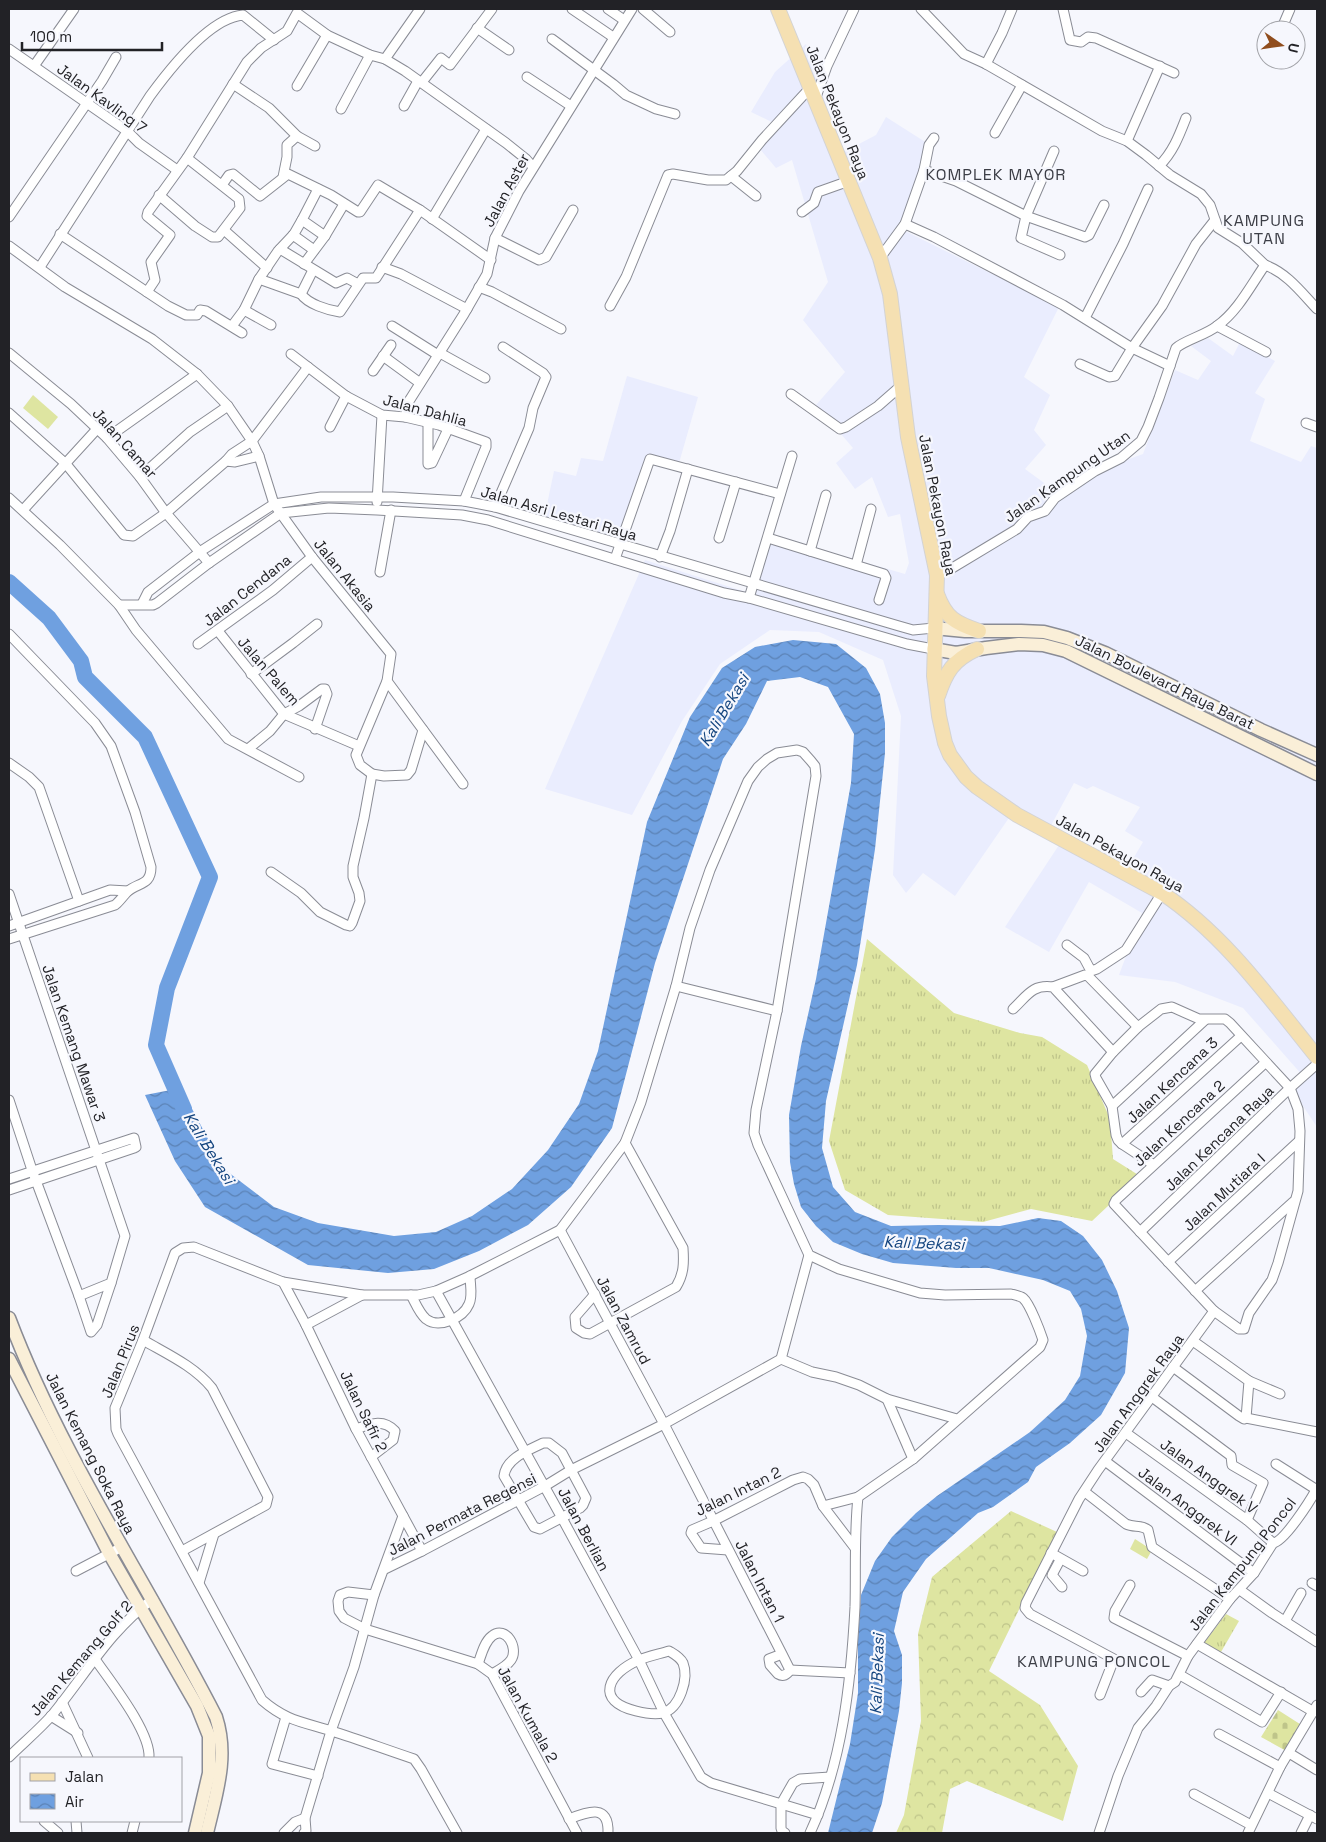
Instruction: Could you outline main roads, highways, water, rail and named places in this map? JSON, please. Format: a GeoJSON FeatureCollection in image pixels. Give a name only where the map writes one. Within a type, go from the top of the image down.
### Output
{"type":"FeatureCollection","features":[{"type":"Feature","properties":{"kind":"main road","name":"Jalan Pekayon Raya"},"geometry":{"type":"LineString","coordinates":[[778,9],[880,258],[890,294],[908,437],[937,575],[933,649],[934,676],[938,716],[945,743],[958,767],[977,787],[1017,815],[1162,893],[1191,913],[1251,976],[1317,1057]]}},
{"type":"Feature","properties":{"kind":"main road"},"geometry":{"type":"LineString","coordinates":[[936,591],[942,607],[956,622],[972,631]]}},
{"type":"Feature","properties":{"kind":"main road"},"geometry":{"type":"LineString","coordinates":[[937,700],[944,678],[950,668],[972,650]]}},
{"type":"Feature","properties":{"kind":"water"},"geometry":{"type":"Polygon","coordinates":[[[793,640],[836,644],[866,668],[880,694],[885,723],[885,753],[875,849],[857,965],[826,1101],[822,1148],[833,1187],[855,1212],[891,1226],[1000,1226],[1038,1218],[1061,1221],[1083,1236],[1102,1260],[1117,1291],[1129,1328],[1125,1373],[1101,1415],[1070,1443],[1036,1467],[1028,1482],[993,1507],[978,1513],[926,1559],[903,1592],[894,1631],[902,1655],[899,1711],[882,1803],[872,1833],[828,1833],[850,1744],[858,1693],[858,1639],[861,1595],[875,1561],[892,1537],[916,1513],[937,1496],[1030,1432],[1065,1400],[1080,1376],[1087,1336],[1081,1309],[1070,1291],[1043,1280],[989,1268],[956,1268],[893,1263],[862,1254],[833,1242],[816,1226],[801,1207],[790,1162],[789,1115],[801,1046],[816,979],[851,783],[854,734],[828,687],[800,677],[767,681],[746,724],[723,759],[655,963],[612,1128],[571,1187],[528,1225],[479,1251],[434,1269],[388,1273],[308,1265],[205,1207],[175,1161],[145,1095],[181,1088],[224,1169],[274,1207],[318,1223],[394,1236],[436,1232],[472,1216],[512,1189],[548,1150],[579,1104],[598,1051],[647,822],[690,717],[722,668],[755,647],[793,640]]]}},
{"type":"Feature","properties":{"kind":"waterway","name":"Kali Bekasi"},"geometry":{"type":"LineString","coordinates":[[9,582],[49,618],[81,661],[85,677],[145,737],[210,877],[167,988],[156,1045],[184,1109]]}},
{"type":"Feature","properties":{"kind":"district","name":"KOMPLEK MAYOR"},"geometry":{"type":"Point","coordinates":[996,174]}},
{"type":"Feature","properties":{"kind":"district","name":"KAMPUNG UTAN"},"geometry":{"type":"Point","coordinates":[1264,229]}},
{"type":"Feature","properties":{"kind":"district","name":"KAMPUNG PONCOL"},"geometry":{"type":"Point","coordinates":[1094,1661]}}]}
